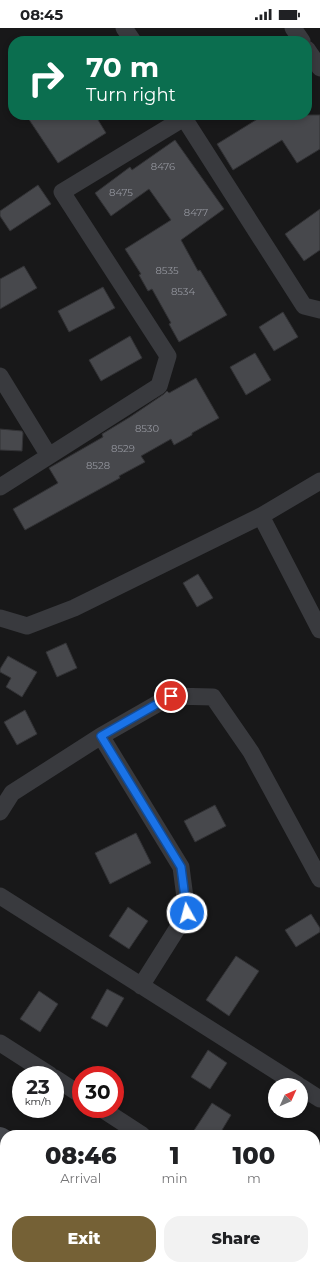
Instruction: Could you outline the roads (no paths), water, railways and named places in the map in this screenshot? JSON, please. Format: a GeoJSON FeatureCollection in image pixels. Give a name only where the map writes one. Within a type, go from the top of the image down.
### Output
{"type":"FeatureCollection","features":[{"type":"Feature","properties":{"kind":"street"},"geometry":{"type":"LineString","coordinates":[[312,56],[320,68]]}},
{"type":"Feature","properties":{"kind":"street"},"geometry":{"type":"LineString","coordinates":[[0,487],[159,386],[168,356],[62,192],[178,120]]}},
{"type":"Feature","properties":{"kind":"street"},"geometry":{"type":"LineString","coordinates":[[185,120],[304,306],[320,310]]}},
{"type":"Feature","properties":{"kind":"street"},"geometry":{"type":"LineString","coordinates":[[0,376],[49,456]]}},
{"type":"Feature","properties":{"kind":"street"},"geometry":{"type":"LineString","coordinates":[[0,618],[27,626],[74,608],[261,516],[320,481]]}},
{"type":"Feature","properties":{"kind":"street"},"geometry":{"type":"LineString","coordinates":[[261,516],[319,628]]}},
{"type":"Feature","properties":{"kind":"street"},"geometry":{"type":"LineString","coordinates":[[0,812],[12,793],[101,736],[171,696],[213,697],[251,752],[320,879]]}},
{"type":"Feature","properties":{"kind":"street"},"geometry":{"type":"LineString","coordinates":[[101,736],[181,867],[187,913],[141,986]]}},
{"type":"Feature","properties":{"kind":"street"},"geometry":{"type":"LineString","coordinates":[[0,896],[287,1078]]}},
{"type":"Feature","properties":{"kind":"street"},"geometry":{"type":"LineString","coordinates":[[0,1043],[36,1066]]}},
{"type":"Feature","properties":{"kind":"street"},"geometry":{"type":"LineString","coordinates":[[308,1091],[320,1099]]}},
{"type":"Feature","properties":{"kind":"street"},"geometry":{"type":"LineString","coordinates":[[116,1118],[134,1130]]}}]}
